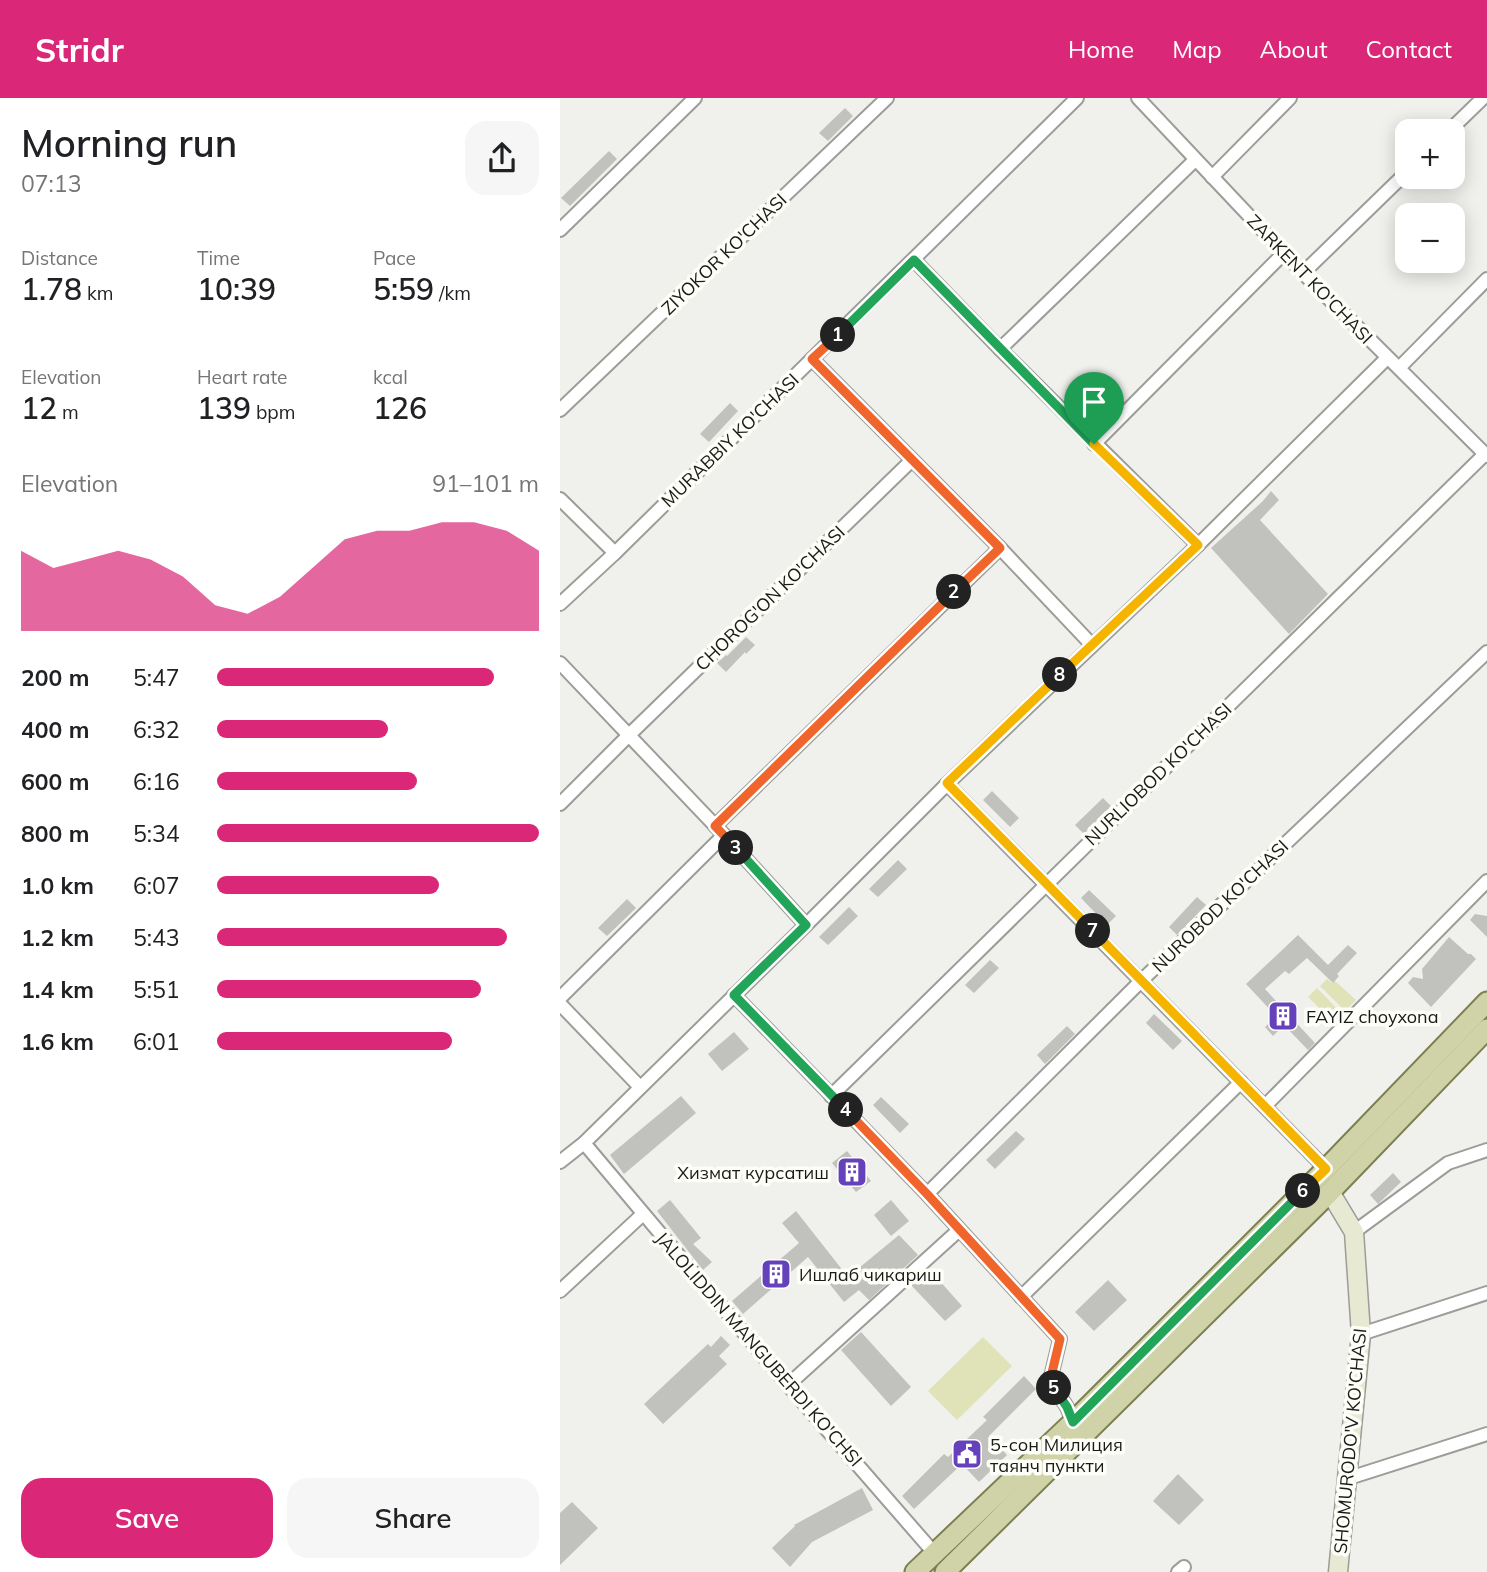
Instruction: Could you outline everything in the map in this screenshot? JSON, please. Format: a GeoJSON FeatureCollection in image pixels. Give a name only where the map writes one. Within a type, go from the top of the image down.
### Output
{"type":"FeatureCollection","features":[{"type":"Feature","properties":{"kind":"main road"},"geometry":{"type":"LineString","coordinates":[[915,1572],[1073,1422],[1326,1169],[1487,1002]]}},
{"type":"Feature","properties":{"kind":"main road"},"geometry":{"type":"LineString","coordinates":[[945,1572],[1330,1192],[1487,1029]]}},
{"type":"Feature","properties":{"kind":"street"},"geometry":{"type":"LineString","coordinates":[[560,230],[695,98]]}},
{"type":"Feature","properties":{"kind":"street","name":"ZIYOKOR KO'CHASI"},"geometry":{"type":"LineString","coordinates":[[560,410],[887,98]]}},
{"type":"Feature","properties":{"kind":"street","name":"MURABBIY KO'CHASI"},"geometry":{"type":"LineString","coordinates":[[560,604],[1077,98]]}},
{"type":"Feature","properties":{"kind":"street","name":"ZARKENT KO'CHASI"},"geometry":{"type":"LineString","coordinates":[[1138,98],[1303,273],[1486,455]]}},
{"type":"Feature","properties":{"kind":"street"},"geometry":{"type":"LineString","coordinates":[[1212,177],[1290,98]]}},
{"type":"Feature","properties":{"kind":"street"},"geometry":{"type":"LineString","coordinates":[[1461,119],[1483,98]]}},
{"type":"Feature","properties":{"kind":"street"},"geometry":{"type":"LineString","coordinates":[[1000,349],[1195,160]]}},
{"type":"Feature","properties":{"kind":"street"},"geometry":{"type":"LineString","coordinates":[[1303,273],[1395,184]]}},
{"type":"Feature","properties":{"kind":"street"},"geometry":{"type":"LineString","coordinates":[[1094,444],[1284,253]]}},
{"type":"Feature","properties":{"kind":"street"},"geometry":{"type":"LineString","coordinates":[[914,260],[1094,444],[1198,545]]}},
{"type":"Feature","properties":{"kind":"street"},"geometry":{"type":"LineString","coordinates":[[1399,368],[1487,279]]}},
{"type":"Feature","properties":{"kind":"street"},"geometry":{"type":"LineString","coordinates":[[560,1162],[584,1143],[947,783],[1198,545],[1387,358]]}},
{"type":"Feature","properties":{"kind":"street"},"geometry":{"type":"LineString","coordinates":[[812,359],[1000,548],[1092,645]]}},
{"type":"Feature","properties":{"kind":"street","name":"NURLIOBOD KO'CHASI"},"geometry":{"type":"LineString","coordinates":[[831,1096],[1486,455]]}},
{"type":"Feature","properties":{"kind":"street","name":"CHOROG'ON KO'CHASI"},"geometry":{"type":"LineString","coordinates":[[560,804],[912,460]]}},
{"type":"Feature","properties":{"kind":"street"},"geometry":{"type":"LineString","coordinates":[[560,499],[615,553]]}},
{"type":"Feature","properties":{"kind":"street"},"geometry":{"type":"LineString","coordinates":[[560,998],[719,830],[1000,548]]}},
{"type":"Feature","properties":{"kind":"street","name":"NUROBOD KO'CHASI"},"geometry":{"type":"LineString","coordinates":[[927,1194],[1142,980],[1487,652]]}},
{"type":"Feature","properties":{"kind":"street"},"geometry":{"type":"LineString","coordinates":[[560,663],[806,925]]}},
{"type":"Feature","properties":{"kind":"street"},"geometry":{"type":"LineString","coordinates":[[947,783],[1326,1169]]}},
{"type":"Feature","properties":{"kind":"street"},"geometry":{"type":"LineString","coordinates":[[1265,1107],[1487,881]]}},
{"type":"Feature","properties":{"kind":"street"},"geometry":{"type":"LineString","coordinates":[[734,995],[927,1194],[1060,1339],[1050,1381],[1067,1407],[1073,1422]]}},
{"type":"Feature","properties":{"kind":"street"},"geometry":{"type":"LineString","coordinates":[[560,1004],[640,1087]]}},
{"type":"Feature","properties":{"kind":"street"},"geometry":{"type":"LineString","coordinates":[[1021,1297],[1241,1082]]}},
{"type":"Feature","properties":{"kind":"street","name":"JALOLIDDIN MANGUBERDI KO'CHSI"},"geometry":{"type":"LineString","coordinates":[[584,1143],[788,1385],[935,1553]]}},
{"type":"Feature","properties":{"kind":"street"},"geometry":{"type":"LineString","coordinates":[[1354,1232],[1448,1163],[1487,1150]]}},
{"type":"Feature","properties":{"kind":"street","name":"SHOMURODO'V KO'CHASI"},"geometry":{"type":"LineString","coordinates":[[1330,1192],[1354,1232],[1361,1334],[1338,1572]]}},
{"type":"Feature","properties":{"kind":"street","name":"JALOLIDDIN MANGUBERDI KO'CHSI"},"geometry":{"type":"LineString","coordinates":[[560,1291],[643,1214]]}},
{"type":"Feature","properties":{"kind":"street"},"geometry":{"type":"LineString","coordinates":[[788,1385],[959,1230]]}},
{"type":"Feature","properties":{"kind":"street"},"geometry":{"type":"LineString","coordinates":[[1361,1334],[1487,1293]]}},
{"type":"Feature","properties":{"kind":"street"},"geometry":{"type":"LineString","coordinates":[[1346,1479],[1487,1434]]}},
{"type":"Feature","properties":{"kind":"green space"},"geometry":{"type":"Polygon","coordinates":[[[1327,979],[1332,983],[1335,981],[1356,1000],[1345,1011],[1320,986],[1327,979]]]}},
{"type":"Feature","properties":{"kind":"green space"},"geometry":{"type":"Polygon","coordinates":[[[1317,988],[1342,1014],[1334,1022],[1308,997],[1317,988]]]}},
{"type":"Feature","properties":{"kind":"green space"},"geometry":{"type":"Polygon","coordinates":[[[983,1337],[1012,1366],[957,1420],[928,1391],[983,1337]]]}},
{"type":"Feature","properties":{"kind":"building"},"geometry":{"type":"Polygon","coordinates":[[[845,108],[853,116],[828,141],[819,133],[845,108]]]}},
{"type":"Feature","properties":{"kind":"building"},"geometry":{"type":"Polygon","coordinates":[[[609,151],[617,159],[570,206],[561,198],[609,151]]]}},
{"type":"Feature","properties":{"kind":"building"},"geometry":{"type":"Polygon","coordinates":[[[730,403],[738,411],[709,442],[700,434],[730,403]]]}},
{"type":"Feature","properties":{"kind":"building"},"geometry":{"type":"Polygon","coordinates":[[[1271,491],[1279,500],[1260,520],[1328,594],[1289,634],[1211,548],[1271,491]]]}},
{"type":"Feature","properties":{"kind":"building"},"geometry":{"type":"Polygon","coordinates":[[[746,637],[755,645],[726,672],[717,663],[746,637]]]}},
{"type":"Feature","properties":{"kind":"building"},"geometry":{"type":"Polygon","coordinates":[[[992,791],[1019,818],[1010,827],[983,800],[992,791]]]}},
{"type":"Feature","properties":{"kind":"building"},"geometry":{"type":"Polygon","coordinates":[[[1103,798],[1111,806],[1084,834],[1075,825],[1103,798]]]}},
{"type":"Feature","properties":{"kind":"building"},"geometry":{"type":"Polygon","coordinates":[[[898,860],[907,869],[878,897],[869,889],[898,860]]]}},
{"type":"Feature","properties":{"kind":"building"},"geometry":{"type":"Polygon","coordinates":[[[1089,890],[1116,916],[1107,925],[1081,898],[1089,890]]]}},
{"type":"Feature","properties":{"kind":"building"},"geometry":{"type":"Polygon","coordinates":[[[1197,897],[1206,905],[1177,935],[1169,927],[1197,897]]]}},
{"type":"Feature","properties":{"kind":"building"},"geometry":{"type":"Polygon","coordinates":[[[627,899],[636,908],[607,936],[598,928],[627,899]]]}},
{"type":"Feature","properties":{"kind":"building"},"geometry":{"type":"Polygon","coordinates":[[[849,907],[858,916],[828,945],[819,937],[849,907]]]}},
{"type":"Feature","properties":{"kind":"building"},"geometry":{"type":"Polygon","coordinates":[[[1475,914],[1487,916],[1487,937],[1470,920],[1475,914]]]}},
{"type":"Feature","properties":{"kind":"building","name":"FAYIZ choyxona"},"geometry":{"type":"Polygon","coordinates":[[[1298,935],[1328,965],[1348,945],[1357,953],[1337,974],[1339,976],[1333,983],[1307,958],[1289,974],[1285,971],[1265,989],[1315,1043],[1308,1050],[1284,1025],[1273,1036],[1265,1027],[1276,1016],[1246,984],[1298,935]]]}},
{"type":"Feature","properties":{"kind":"building"},"geometry":{"type":"Polygon","coordinates":[[[1449,937],[1476,959],[1431,1007],[1408,983],[1413,977],[1423,979],[1422,969],[1449,937]]]}},
{"type":"Feature","properties":{"kind":"building"},"geometry":{"type":"Polygon","coordinates":[[[990,960],[999,968],[974,993],[965,985],[990,960]]]}},
{"type":"Feature","properties":{"kind":"building"},"geometry":{"type":"Polygon","coordinates":[[[1154,1014],[1182,1041],[1173,1050],[1146,1023],[1154,1014]]]}},
{"type":"Feature","properties":{"kind":"building"},"geometry":{"type":"Polygon","coordinates":[[[1067,1026],[1075,1034],[1045,1064],[1037,1055],[1067,1026]]]}},
{"type":"Feature","properties":{"kind":"building"},"geometry":{"type":"Polygon","coordinates":[[[734,1032],[749,1049],[722,1071],[708,1054],[734,1032]]]}},
{"type":"Feature","properties":{"kind":"building"},"geometry":{"type":"Polygon","coordinates":[[[681,1096],[696,1113],[624,1174],[610,1155],[681,1096]]]}},
{"type":"Feature","properties":{"kind":"building"},"geometry":{"type":"Polygon","coordinates":[[[881,1097],[909,1124],[900,1133],[873,1105],[881,1097]]]}},
{"type":"Feature","properties":{"kind":"building"},"geometry":{"type":"Polygon","coordinates":[[[1016,1131],[1025,1139],[995,1169],[986,1160],[1016,1131]]]}},
{"type":"Feature","properties":{"kind":"building","name":"Хизмат курсатиш"},"geometry":{"type":"Polygon","coordinates":[[[847,1151],[871,1181],[856,1192],[832,1163],[847,1151]]]}},
{"type":"Feature","properties":{"kind":"building"},"geometry":{"type":"Polygon","coordinates":[[[1393,1173],[1401,1182],[1378,1204],[1370,1195],[1393,1173]]]}},
{"type":"Feature","properties":{"kind":"building"},"geometry":{"type":"Polygon","coordinates":[[[670,1200],[701,1238],[693,1244],[712,1262],[703,1270],[657,1211],[670,1200]]]}},
{"type":"Feature","properties":{"kind":"building"},"geometry":{"type":"Polygon","coordinates":[[[891,1200],[909,1221],[891,1236],[874,1215],[891,1200]]]}},
{"type":"Feature","properties":{"kind":"building","name":"Ишлаб чикариш"},"geometry":{"type":"Polygon","coordinates":[[[796,1211],[848,1277],[899,1235],[918,1255],[869,1300],[859,1290],[844,1302],[808,1257],[743,1314],[732,1301],[799,1243],[782,1223],[796,1211]]]}},
{"type":"Feature","properties":{"kind":"building"},"geometry":{"type":"Polygon","coordinates":[[[929,1269],[962,1306],[945,1321],[911,1285],[929,1269]]]}},
{"type":"Feature","properties":{"kind":"building"},"geometry":{"type":"Polygon","coordinates":[[[1108,1280],[1127,1300],[1094,1331],[1075,1312],[1108,1280]]]}},
{"type":"Feature","properties":{"kind":"building"},"geometry":{"type":"Polygon","coordinates":[[[861,1332],[911,1387],[891,1406],[841,1350],[861,1332]]]}},
{"type":"Feature","properties":{"kind":"building"},"geometry":{"type":"Polygon","coordinates":[[[721,1336],[730,1345],[719,1356],[727,1364],[663,1424],[644,1404],[708,1344],[711,1347],[721,1336]]]}},
{"type":"Feature","properties":{"kind":"building"},"geometry":{"type":"Polygon","coordinates":[[[1024,1376],[1036,1389],[989,1436],[1007,1455],[979,1482],[962,1464],[914,1509],[902,1496],[944,1454],[948,1457],[987,1420],[983,1417],[1024,1376]]]}},
{"type":"Feature","properties":{"kind":"building"},"geometry":{"type":"Polygon","coordinates":[[[1178,1474],[1204,1500],[1179,1525],[1153,1501],[1178,1474]]]}},
{"type":"Feature","properties":{"kind":"building"},"geometry":{"type":"Polygon","coordinates":[[[862,1488],[873,1510],[812,1542],[790,1567],[772,1548],[794,1525],[862,1488]]]}},
{"type":"Feature","properties":{"kind":"building"},"geometry":{"type":"Polygon","coordinates":[[[572,1502],[598,1528],[560,1565],[560,1513],[572,1502]]]}},
{"type":"Feature","properties":{"kind":"place","name":"FAYIZ choyxona"},"geometry":{"type":"Point","coordinates":[1283,1016]}},
{"type":"Feature","properties":{"kind":"place","name":"Хизмат курсатиш"},"geometry":{"type":"Point","coordinates":[852,1172]}},
{"type":"Feature","properties":{"kind":"place","name":"Ишлаб чикариш"},"geometry":{"type":"Point","coordinates":[776,1274]}},
{"type":"Feature","properties":{"kind":"place","name":"5-сон Милиция таянч пункти"},"geometry":{"type":"Point","coordinates":[967,1454]}},
{"type":"Feature","properties":{"kind":"route"},"geometry":{"type":"LineString","coordinates":[[914,260],[1094,444],[1198,545],[947,783],[1326,1169],[1073,1422],[1067,1407],[1050,1381],[1060,1339],[927,1194],[734,995],[806,925],[715,826],[1000,548],[812,359],[914,260]]}}]}
